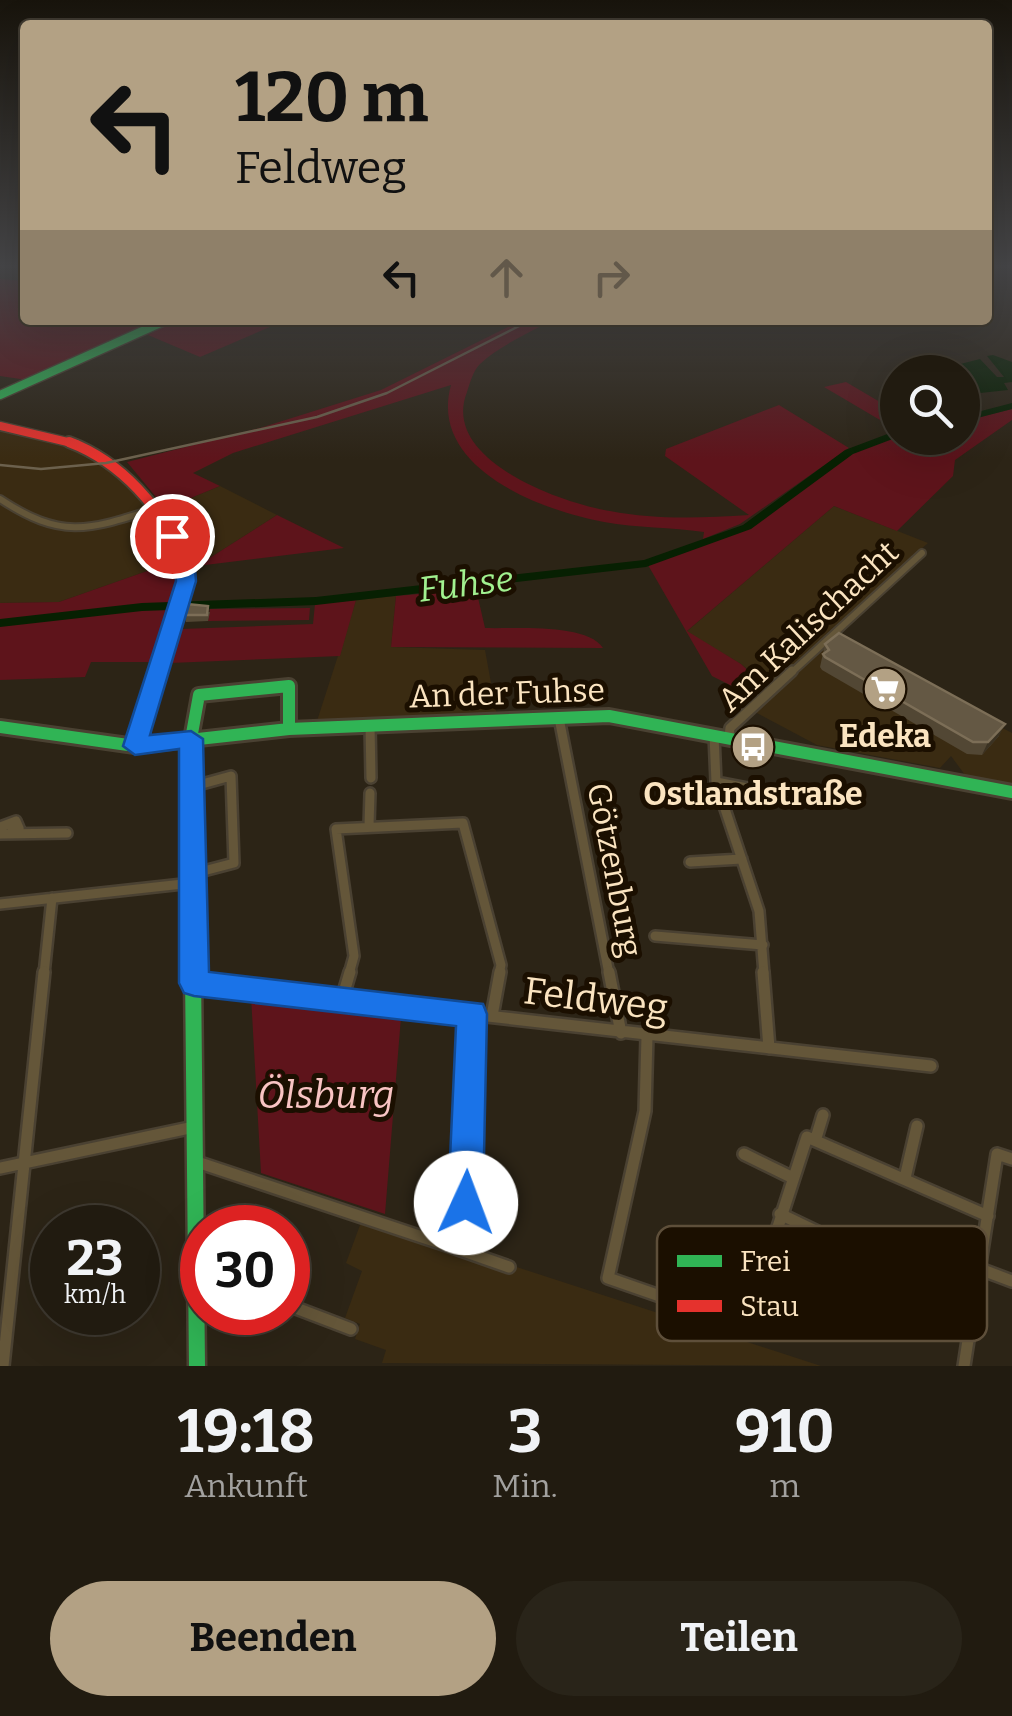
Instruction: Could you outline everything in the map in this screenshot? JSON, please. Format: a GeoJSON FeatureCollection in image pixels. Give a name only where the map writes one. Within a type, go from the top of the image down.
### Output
{"type":"FeatureCollection","features":[{"type":"Feature","properties":{"kind":"street"},"geometry":{"type":"LineString","coordinates":[[0,395],[142,332]]}},
{"type":"Feature","properties":{"kind":"street"},"geometry":{"type":"LineString","coordinates":[[0,426],[99,450],[134,478],[186,568],[179,607],[135,746]]}},
{"type":"Feature","properties":{"kind":"street"},"geometry":{"type":"LineString","coordinates":[[0,499],[37,523],[66,527],[106,524],[154,510]]}},
{"type":"Feature","properties":{"kind":"street","name":"Am Kalischacht"},"geometry":{"type":"LineString","coordinates":[[728,736],[730,728],[922,553]]}},
{"type":"Feature","properties":{"kind":"street"},"geometry":{"type":"LineString","coordinates":[[196,1205],[191,739],[199,696],[289,686],[289,729]]}},
{"type":"Feature","properties":{"kind":"street","name":"Götzenburg"},"geometry":{"type":"LineString","coordinates":[[559,717],[621,1032]]}},
{"type":"Feature","properties":{"kind":"street","name":"An der Fuhse"},"geometry":{"type":"LineString","coordinates":[[0,727],[35,729],[111,746],[135,746],[289,729],[625,717],[1012,792]]}},
{"type":"Feature","properties":{"kind":"street"},"geometry":{"type":"LineString","coordinates":[[370,725],[370,778]]}},
{"type":"Feature","properties":{"kind":"street"},"geometry":{"type":"LineString","coordinates":[[714,734],[716,782],[759,912],[769,1048]]}},
{"type":"Feature","properties":{"kind":"street"},"geometry":{"type":"LineString","coordinates":[[0,904],[192,879],[234,863],[231,776],[191,787]]}},
{"type":"Feature","properties":{"kind":"street"},"geometry":{"type":"LineString","coordinates":[[716,782],[828,803]]}},
{"type":"Feature","properties":{"kind":"street"},"geometry":{"type":"LineString","coordinates":[[369,826],[370,793]]}},
{"type":"Feature","properties":{"kind":"street"},"geometry":{"type":"LineString","coordinates":[[674,798],[721,795]]}},
{"type":"Feature","properties":{"kind":"street"},"geometry":{"type":"LineString","coordinates":[[342,998],[354,956],[336,829],[464,823],[501,965],[492,1016]]}},
{"type":"Feature","properties":{"kind":"street"},"geometry":{"type":"LineString","coordinates":[[2,832],[67,833]]}},
{"type":"Feature","properties":{"kind":"street"},"geometry":{"type":"LineString","coordinates":[[690,862],[742,859]]}},
{"type":"Feature","properties":{"kind":"street"},"geometry":{"type":"LineString","coordinates":[[3,1366],[52,898]]}},
{"type":"Feature","properties":{"kind":"street"},"geometry":{"type":"LineString","coordinates":[[655,936],[762,945]]}},
{"type":"Feature","properties":{"kind":"street","name":"Feldweg"},"geometry":{"type":"LineString","coordinates":[[194,983],[931,1066]]}},
{"type":"Feature","properties":{"kind":"street"},"geometry":{"type":"LineString","coordinates":[[452,1247],[466,1203],[472,1014]]}},
{"type":"Feature","properties":{"kind":"street"},"geometry":{"type":"LineString","coordinates":[[647,1036],[645,1111],[608,1278],[657,1295]]}},
{"type":"Feature","properties":{"kind":"street"},"geometry":{"type":"LineString","coordinates":[[816,1138],[823,1115]]}},
{"type":"Feature","properties":{"kind":"street"},"geometry":{"type":"LineString","coordinates":[[905,1178],[918,1126]]}},
{"type":"Feature","properties":{"kind":"street"},"geometry":{"type":"LineString","coordinates":[[0,1168],[194,1127]]}},
{"type":"Feature","properties":{"kind":"street"},"geometry":{"type":"LineString","coordinates":[[776,1226],[802,1142],[807,1137],[988,1216]]}},
{"type":"Feature","properties":{"kind":"street"},"geometry":{"type":"LineString","coordinates":[[744,1154],[791,1176]]}},
{"type":"Feature","properties":{"kind":"street"},"geometry":{"type":"LineString","coordinates":[[986,1226],[997,1154],[1012,1159]]}},
{"type":"Feature","properties":{"kind":"street"},"geometry":{"type":"LineString","coordinates":[[194,1161],[509,1267]]}},
{"type":"Feature","properties":{"kind":"street"},"geometry":{"type":"LineString","coordinates":[[780,1214],[805,1226]]}},
{"type":"Feature","properties":{"kind":"street"},"geometry":{"type":"LineString","coordinates":[[987,1271],[1012,1280]]}},
{"type":"Feature","properties":{"kind":"street"},"geometry":{"type":"LineString","coordinates":[[310,1313],[351,1329]]}},
{"type":"Feature","properties":{"kind":"street"},"geometry":{"type":"LineString","coordinates":[[197,1366],[198,1335]]}},
{"type":"Feature","properties":{"kind":"street"},"geometry":{"type":"LineString","coordinates":[[964,1366],[968,1341]]}},
{"type":"Feature","properties":{"kind":"shaded area"},"geometry":{"type":"Polygon","coordinates":[[[987,356],[1012,362],[1012,382],[1004,383],[1008,390],[980,393],[980,359],[997,377],[1004,377],[987,356]]]}},
{"type":"Feature","properties":{"kind":"shaded area"},"geometry":{"type":"Polygon","coordinates":[[[0,429],[99,453],[129,481],[174,548],[150,570],[59,602],[0,603],[0,429]]]}},
{"type":"Feature","properties":{"kind":"shaded area"},"geometry":{"type":"Polygon","coordinates":[[[220,486],[277,515],[197,566],[184,533],[164,509],[220,486]]]}},
{"type":"Feature","properties":{"kind":"shaded area"},"geometry":{"type":"Polygon","coordinates":[[[834,506],[928,543],[825,635],[1012,733],[1012,787],[968,779],[951,756],[940,768],[817,745],[755,712],[775,692],[741,664],[686,632],[834,506]]]}},
{"type":"Feature","properties":{"kind":"shaded area"},"geometry":{"type":"Polygon","coordinates":[[[396,596],[391,647],[485,650],[497,716],[316,724],[356,600],[396,596]]]}},
{"type":"Feature","properties":{"kind":"shaded area"},"geometry":{"type":"Polygon","coordinates":[[[363,1217],[657,1313],[657,1341],[744,1341],[821,1366],[382,1363],[386,1350],[355,1339],[360,1324],[345,1318],[362,1271],[346,1263],[363,1217]]]}},
{"type":"Feature","properties":{"kind":"green space"},"geometry":{"type":"Polygon","coordinates":[[[0,332],[137,332],[27,380],[0,376],[0,332]]]}},
{"type":"Feature","properties":{"kind":"green space"},"geometry":{"type":"Polygon","coordinates":[[[154,332],[259,332],[200,357],[148,335],[154,332]]]}},
{"type":"Feature","properties":{"kind":"green space"},"geometry":{"type":"Polygon","coordinates":[[[498,332],[531,332],[488,357],[474,374],[463,416],[471,438],[487,457],[536,488],[589,506],[645,516],[749,515],[665,456],[666,449],[779,405],[849,448],[740,524],[703,539],[704,532],[616,524],[578,516],[521,495],[494,480],[472,461],[456,439],[448,414],[451,385],[233,453],[193,473],[220,486],[164,509],[167,496],[156,497],[127,462],[260,428],[381,390],[498,332]]]}},
{"type":"Feature","properties":{"kind":"green space"},"geometry":{"type":"Polygon","coordinates":[[[846,382],[880,402],[880,420],[824,387],[846,382]]]}},
{"type":"Feature","properties":{"kind":"green space"},"geometry":{"type":"Polygon","coordinates":[[[1012,409],[1012,420],[980,442],[980,417],[1012,409]]]}},
{"type":"Feature","properties":{"kind":"green space"},"geometry":{"type":"Polygon","coordinates":[[[880,442],[880,455],[962,455],[955,460],[953,476],[897,531],[834,506],[687,631],[741,664],[766,687],[756,698],[712,676],[648,565],[749,528],[850,454],[880,442]]]}},
{"type":"Feature","properties":{"kind":"green space"},"geometry":{"type":"Polygon","coordinates":[[[277,515],[344,548],[197,566],[277,515]]]}},
{"type":"Feature","properties":{"kind":"green space"},"geometry":{"type":"Polygon","coordinates":[[[174,548],[181,572],[151,662],[91,662],[85,677],[0,680],[0,603],[59,602],[150,570],[174,548]]]}},
{"type":"Feature","properties":{"kind":"green space"},"geometry":{"type":"Polygon","coordinates":[[[476,589],[485,628],[567,631],[595,640],[603,648],[391,647],[396,596],[476,589]]]}},
{"type":"Feature","properties":{"kind":"green space"},"geometry":{"type":"Polygon","coordinates":[[[356,600],[340,656],[170,663],[181,629],[313,624],[315,604],[356,600]]]}},
{"type":"Feature","properties":{"kind":"green space"},"geometry":{"type":"Polygon","coordinates":[[[310,608],[309,620],[208,621],[210,609],[310,608]]]}},
{"type":"Feature","properties":{"kind":"green space","name":"Ölsburg"},"geometry":{"type":"Polygon","coordinates":[[[251,996],[401,1017],[385,1214],[261,1173],[251,996]]]}},
{"type":"Feature","properties":{"kind":"building"},"geometry":{"type":"Polygon","coordinates":[[[187,604],[208,606],[207,615],[184,615],[187,604]]]}},
{"type":"Feature","properties":{"kind":"building"},"geometry":{"type":"Polygon","coordinates":[[[839,633],[1005,724],[988,742],[973,742],[825,657],[823,654],[829,650],[825,644],[839,633]]]}},
{"type":"Feature","properties":{"kind":"waterway","name":"Fuhse"},"geometry":{"type":"LineString","coordinates":[[980,414],[1012,406]]}},
{"type":"Feature","properties":{"kind":"waterway","name":"Fuhse"},"geometry":{"type":"LineString","coordinates":[[0,623],[142,607],[316,601],[646,563],[747,527],[849,452],[880,440]]}},
{"type":"Feature","properties":{"kind":"railway"},"geometry":{"type":"LineString","coordinates":[[0,465],[41,469],[106,463],[317,417],[387,393],[508,332]]}},
{"type":"Feature","properties":{"kind":"traffic: fast"},"geometry":{"type":"LineString","coordinates":[[0,395],[141,332]]}},
{"type":"Feature","properties":{"kind":"traffic: fast"},"geometry":{"type":"LineString","coordinates":[[135,746],[186,581],[184,558]]}},
{"type":"Feature","properties":{"kind":"traffic: fast"},"geometry":{"type":"LineString","coordinates":[[197,1366],[191,739],[199,695],[289,686],[289,729]]}},
{"type":"Feature","properties":{"kind":"traffic: fast"},"geometry":{"type":"LineString","coordinates":[[0,727],[135,746],[289,729],[609,716],[1012,792]]}},
{"type":"Feature","properties":{"kind":"traffic: jam"},"geometry":{"type":"LineString","coordinates":[[0,426],[70,442],[105,458],[137,488],[184,558]]}},
{"type":"Feature","properties":{"kind":"place","name":"Edeka"},"geometry":{"type":"Point","coordinates":[885,689]}},
{"type":"Feature","properties":{"kind":"place","name":"Ostlandstraße"},"geometry":{"type":"Point","coordinates":[753,747]}},
{"type":"Feature","properties":{"kind":"route"},"geometry":{"type":"LineString","coordinates":[[172,536],[184,556],[186,581],[135,746],[191,739],[194,983],[472,1014],[466,1203]]}}]}
